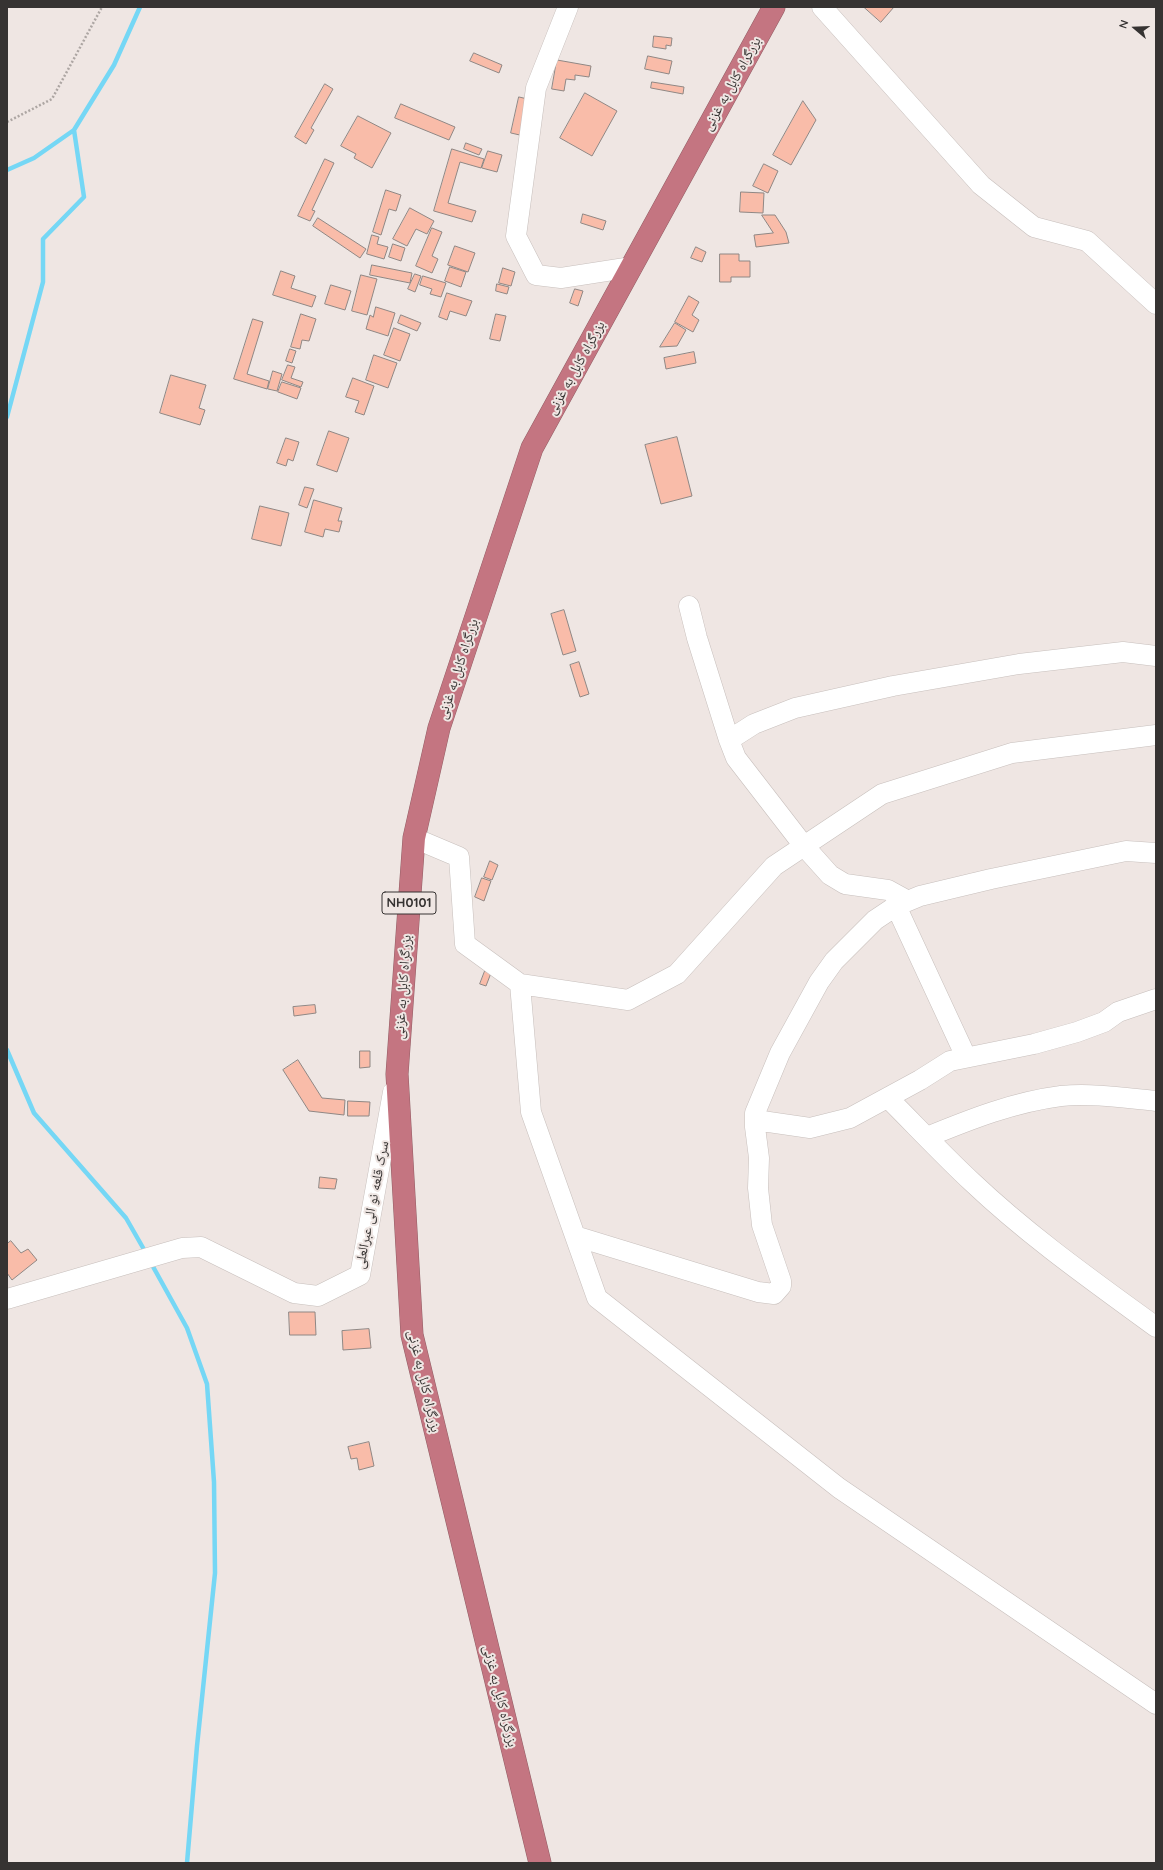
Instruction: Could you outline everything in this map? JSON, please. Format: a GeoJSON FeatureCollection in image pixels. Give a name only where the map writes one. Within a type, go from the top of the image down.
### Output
{"type":"FeatureCollection","features":[{"type":"Feature","properties":{"kind":"highway","name":"بزرگراه کابل به غزنی"},"geometry":{"type":"LineString","coordinates":[[540,1863],[412,1335],[397,1074],[414,838],[439,728],[532,448],[774,7]]}},
{"type":"Feature","properties":{"kind":"street"},"geometry":{"type":"LineString","coordinates":[[568,7],[536,88],[516,236],[536,275],[561,278],[632,267]]}},
{"type":"Feature","properties":{"kind":"street"},"geometry":{"type":"LineString","coordinates":[[822,7],[981,185],[1034,227],[1087,241],[1156,304]]}},
{"type":"Feature","properties":{"kind":"street"},"geometry":{"type":"LineString","coordinates":[[688,606],[696,638],[736,758],[804,846],[830,875],[845,884],[888,890],[902,903],[966,1057]]}},
{"type":"Feature","properties":{"kind":"street"},"geometry":{"type":"LineString","coordinates":[[729,740],[754,724],[795,708],[893,686],[1019,664],[1123,652],[1156,656]]}},
{"type":"Feature","properties":{"kind":"street"},"geometry":{"type":"LineString","coordinates":[[414,838],[460,857],[465,944],[520,984],[628,1000],[677,974],[774,866],[882,794],[1012,753],[1156,735]]}},
{"type":"Feature","properties":{"kind":"street"},"geometry":{"type":"LineString","coordinates":[[575,1236],[758,1292],[774,1294],[781,1286],[781,1281],[762,1225],[758,1188],[759,1158],[755,1120],[756,1113],[762,1093],[780,1053],[819,982],[834,961],[875,920],[902,903],[920,896],[991,879],[1126,851],[1156,853]]}},
{"type":"Feature","properties":{"kind":"street"},"geometry":{"type":"LineString","coordinates":[[520,984],[531,1112],[597,1298],[839,1488],[1156,1704]]}},
{"type":"Feature","properties":{"kind":"street"},"geometry":{"type":"LineString","coordinates":[[755,1120],[810,1128],[850,1118],[920,1080],[950,1061],[1034,1044],[1077,1032],[1104,1022],[1118,1012],[1156,999]]}},
{"type":"Feature","properties":{"kind":"street","name":"سرک قلعه نو الی عبرالعلی"},"geometry":{"type":"LineString","coordinates":[[7,1300],[182,1248],[201,1247],[294,1293],[318,1296],[360,1275],[397,1074]]}},
{"type":"Feature","properties":{"kind":"street"},"geometry":{"type":"LineString","coordinates":[[927,1137],[975,1118],[1021,1103],[1063,1096],[1101,1096],[1156,1101]]}},
{"type":"Feature","properties":{"kind":"street"},"geometry":{"type":"LineString","coordinates":[[888,1098],[971,1182],[1017,1222],[1156,1327]]}},
{"type":"Feature","properties":{"kind":"path"},"geometry":{"type":"LineString","coordinates":[[7,122],[52,99],[102,7]]}},
{"type":"Feature","properties":{"kind":"building"},"geometry":{"type":"Polygon","coordinates":[[[864,7],[894,7],[881,22],[864,7]]]}},
{"type":"Feature","properties":{"kind":"building"},"geometry":{"type":"Polygon","coordinates":[[[654,36],[672,38],[671,46],[666,45],[666,49],[653,47],[654,36]]]}},
{"type":"Feature","properties":{"kind":"building"},"geometry":{"type":"Polygon","coordinates":[[[474,53],[502,65],[499,73],[470,61],[474,53]]]}},
{"type":"Feature","properties":{"kind":"building"},"geometry":{"type":"Polygon","coordinates":[[[648,56],[672,61],[669,74],[645,69],[648,56]]]}},
{"type":"Feature","properties":{"kind":"building"},"geometry":{"type":"Polygon","coordinates":[[[557,60],[591,66],[589,77],[575,75],[575,80],[566,79],[564,91],[552,89],[557,60]]]}},
{"type":"Feature","properties":{"kind":"building"},"geometry":{"type":"Polygon","coordinates":[[[652,82],[684,87],[683,94],[651,88],[652,82]]]}},
{"type":"Feature","properties":{"kind":"building"},"geometry":{"type":"Polygon","coordinates":[[[325,84],[333,89],[311,128],[314,130],[306,144],[295,137],[325,84]]]}},
{"type":"Feature","properties":{"kind":"building"},"geometry":{"type":"Polygon","coordinates":[[[585,93],[617,111],[592,156],[560,138],[585,93]]]}},
{"type":"Feature","properties":{"kind":"building"},"geometry":{"type":"Polygon","coordinates":[[[519,97],[532,100],[524,136],[511,133],[519,97]]]}},
{"type":"Feature","properties":{"kind":"building"},"geometry":{"type":"Polygon","coordinates":[[[803,101],[816,120],[791,165],[773,155],[803,101]]]}},
{"type":"Feature","properties":{"kind":"building"},"geometry":{"type":"Polygon","coordinates":[[[401,104],[455,127],[449,140],[395,118],[401,104]]]}},
{"type":"Feature","properties":{"kind":"building"},"geometry":{"type":"Polygon","coordinates":[[[358,116],[391,133],[372,168],[354,158],[356,154],[341,146],[358,116]]]}},
{"type":"Feature","properties":{"kind":"building"},"geometry":{"type":"Polygon","coordinates":[[[466,143],[482,149],[479,155],[464,149],[466,143]]]}},
{"type":"Feature","properties":{"kind":"building"},"geometry":{"type":"Polygon","coordinates":[[[452,149],[484,159],[481,168],[460,162],[448,203],[476,211],[472,222],[434,211],[452,149]]]}},
{"type":"Feature","properties":{"kind":"building"},"geometry":{"type":"Polygon","coordinates":[[[488,151],[502,155],[497,172],[482,168],[488,151]]]}},
{"type":"Feature","properties":{"kind":"building"},"geometry":{"type":"Polygon","coordinates":[[[325,159],[334,163],[312,210],[315,211],[310,221],[298,216],[325,159]]]}},
{"type":"Feature","properties":{"kind":"building"},"geometry":{"type":"Polygon","coordinates":[[[764,164],[778,171],[768,193],[753,186],[764,164]]]}},
{"type":"Feature","properties":{"kind":"building"},"geometry":{"type":"Polygon","coordinates":[[[386,190],[401,195],[396,211],[389,209],[381,235],[373,232],[386,190]]]}},
{"type":"Feature","properties":{"kind":"building"},"geometry":{"type":"Polygon","coordinates":[[[741,192],[764,193],[763,213],[740,212],[741,192]]]}},
{"type":"Feature","properties":{"kind":"building"},"geometry":{"type":"Polygon","coordinates":[[[410,208],[434,221],[427,234],[416,229],[407,246],[393,239],[410,208]]]}},
{"type":"Feature","properties":{"kind":"building"},"geometry":{"type":"Polygon","coordinates":[[[583,214],[606,221],[603,230],[581,223],[583,214]]]}},
{"type":"Feature","properties":{"kind":"building"},"geometry":{"type":"Polygon","coordinates":[[[762,215],[775,215],[786,232],[789,243],[756,247],[754,235],[773,233],[762,215]]]}},
{"type":"Feature","properties":{"kind":"building"},"geometry":{"type":"Polygon","coordinates":[[[318,218],[366,249],[360,258],[313,226],[318,218]]]}},
{"type":"Feature","properties":{"kind":"building"},"geometry":{"type":"Polygon","coordinates":[[[432,228],[442,232],[432,256],[438,259],[432,273],[416,266],[432,228]]]}},
{"type":"Feature","properties":{"kind":"building"},"geometry":{"type":"Polygon","coordinates":[[[372,235],[379,237],[377,244],[388,247],[384,259],[367,254],[372,235]]]}},
{"type":"Feature","properties":{"kind":"building"},"geometry":{"type":"Polygon","coordinates":[[[393,244],[405,248],[401,261],[389,257],[393,244]]]}},
{"type":"Feature","properties":{"kind":"building"},"geometry":{"type":"Polygon","coordinates":[[[455,246],[475,253],[468,272],[448,265],[455,246]]]}},
{"type":"Feature","properties":{"kind":"building"},"geometry":{"type":"Polygon","coordinates":[[[696,247],[706,252],[702,262],[691,258],[696,247]]]}},
{"type":"Feature","properties":{"kind":"building"},"geometry":{"type":"Polygon","coordinates":[[[720,254],[739,254],[739,261],[750,261],[750,277],[731,277],[731,282],[720,282],[720,254]]]}},
{"type":"Feature","properties":{"kind":"building"},"geometry":{"type":"Polygon","coordinates":[[[372,265],[412,273],[410,283],[370,275],[372,265]]]}},
{"type":"Feature","properties":{"kind":"building"},"geometry":{"type":"Polygon","coordinates":[[[450,267],[466,272],[461,287],[445,281],[450,267]]]}},
{"type":"Feature","properties":{"kind":"building"},"geometry":{"type":"Polygon","coordinates":[[[503,268],[515,272],[511,286],[499,283],[503,268]]]}},
{"type":"Feature","properties":{"kind":"building"},"geometry":{"type":"Polygon","coordinates":[[[281,271],[295,276],[291,288],[316,296],[312,307],[273,295],[281,271]]]}},
{"type":"Feature","properties":{"kind":"building"},"geometry":{"type":"Polygon","coordinates":[[[415,274],[421,276],[415,292],[408,289],[415,274]]]}},
{"type":"Feature","properties":{"kind":"building"},"geometry":{"type":"Polygon","coordinates":[[[361,275],[377,279],[367,315],[352,311],[361,275]]]}},
{"type":"Feature","properties":{"kind":"building"},"geometry":{"type":"Polygon","coordinates":[[[423,276],[446,283],[441,297],[430,294],[432,289],[420,285],[423,276]]]}},
{"type":"Feature","properties":{"kind":"building"},"geometry":{"type":"Polygon","coordinates":[[[497,284],[509,287],[507,294],[496,291],[497,284]]]}},
{"type":"Feature","properties":{"kind":"building"},"geometry":{"type":"Polygon","coordinates":[[[331,285],[351,291],[345,310],[325,304],[331,285]]]}},
{"type":"Feature","properties":{"kind":"building"},"geometry":{"type":"Polygon","coordinates":[[[575,289],[583,291],[578,306],[570,303],[575,289]]]}},
{"type":"Feature","properties":{"kind":"building"},"geometry":{"type":"Polygon","coordinates":[[[447,293],[472,301],[466,316],[450,311],[447,320],[439,317],[447,293]]]}},
{"type":"Feature","properties":{"kind":"building"},"geometry":{"type":"Polygon","coordinates":[[[689,296],[699,302],[692,315],[699,320],[693,332],[675,322],[689,296]]]}},
{"type":"Feature","properties":{"kind":"building"},"geometry":{"type":"Polygon","coordinates":[[[376,307],[395,313],[388,336],[366,329],[370,315],[373,317],[376,307]]]}},
{"type":"Feature","properties":{"kind":"building"},"geometry":{"type":"Polygon","coordinates":[[[301,314],[316,319],[309,341],[302,340],[300,349],[291,347],[301,314]]]}},
{"type":"Feature","properties":{"kind":"building"},"geometry":{"type":"Polygon","coordinates":[[[496,314],[506,316],[500,341],[490,339],[496,314]]]}},
{"type":"Feature","properties":{"kind":"building"},"geometry":{"type":"Polygon","coordinates":[[[401,315],[421,323],[417,331],[398,323],[401,315]]]}},
{"type":"Feature","properties":{"kind":"building"},"geometry":{"type":"Polygon","coordinates":[[[253,319],[263,322],[247,374],[269,381],[267,389],[234,379],[253,319]]]}},
{"type":"Feature","properties":{"kind":"building"},"geometry":{"type":"Polygon","coordinates":[[[675,323],[686,330],[677,346],[660,347],[675,323]]]}},
{"type":"Feature","properties":{"kind":"building"},"geometry":{"type":"Polygon","coordinates":[[[394,328],[410,334],[400,361],[384,355],[394,328]]]}},
{"type":"Feature","properties":{"kind":"building"},"geometry":{"type":"Polygon","coordinates":[[[290,349],[296,351],[292,363],[286,361],[290,349]]]}},
{"type":"Feature","properties":{"kind":"building"},"geometry":{"type":"Polygon","coordinates":[[[694,352],[696,363],[666,369],[664,358],[694,352]]]}},
{"type":"Feature","properties":{"kind":"building"},"geometry":{"type":"Polygon","coordinates":[[[374,355],[397,363],[388,388],[366,380],[374,355]]]}},
{"type":"Feature","properties":{"kind":"building"},"geometry":{"type":"Polygon","coordinates":[[[288,365],[295,367],[291,378],[303,382],[301,387],[282,380],[288,365]]]}},
{"type":"Feature","properties":{"kind":"building"},"geometry":{"type":"Polygon","coordinates":[[[273,371],[282,374],[277,391],[268,389],[273,371]]]}},
{"type":"Feature","properties":{"kind":"building"},"geometry":{"type":"Polygon","coordinates":[[[171,375],[206,385],[199,408],[205,410],[200,425],[160,413],[171,375]]]}},
{"type":"Feature","properties":{"kind":"building"},"geometry":{"type":"Polygon","coordinates":[[[353,378],[374,386],[364,415],[355,412],[359,401],[346,397],[353,378]]]}},
{"type":"Feature","properties":{"kind":"building"},"geometry":{"type":"Polygon","coordinates":[[[282,382],[301,388],[297,399],[278,392],[282,382]]]}},
{"type":"Feature","properties":{"kind":"building"},"geometry":{"type":"Polygon","coordinates":[[[329,431],[349,438],[337,472],[317,465],[329,431]]]}},
{"type":"Feature","properties":{"kind":"building"},"geometry":{"type":"Polygon","coordinates":[[[677,437],[692,496],[661,504],[645,445],[677,437]]]}},
{"type":"Feature","properties":{"kind":"building"},"geometry":{"type":"Polygon","coordinates":[[[286,438],[299,442],[293,461],[288,459],[286,466],[277,463],[286,438]]]}},
{"type":"Feature","properties":{"kind":"building"},"geometry":{"type":"Polygon","coordinates":[[[305,487],[314,489],[307,508],[299,505],[305,487]]]}},
{"type":"Feature","properties":{"kind":"building"},"geometry":{"type":"Polygon","coordinates":[[[314,500],[342,508],[338,521],[342,521],[339,532],[325,529],[323,537],[305,532],[314,500]]]}},
{"type":"Feature","properties":{"kind":"building"},"geometry":{"type":"Polygon","coordinates":[[[260,506],[289,513],[281,546],[252,539],[260,506]]]}},
{"type":"Feature","properties":{"kind":"building"},"geometry":{"type":"Polygon","coordinates":[[[564,610],[576,651],[563,655],[551,614],[564,610]]]}},
{"type":"Feature","properties":{"kind":"building"},"geometry":{"type":"Polygon","coordinates":[[[579,662],[589,694],[580,697],[570,665],[579,662]]]}},
{"type":"Feature","properties":{"kind":"building"},"geometry":{"type":"Polygon","coordinates":[[[490,861],[498,865],[492,880],[484,877],[490,861]]]}},
{"type":"Feature","properties":{"kind":"building"},"geometry":{"type":"Polygon","coordinates":[[[482,878],[491,881],[484,901],[475,897],[482,878]]]}},
{"type":"Feature","properties":{"kind":"building"},"geometry":{"type":"Polygon","coordinates":[[[485,971],[491,973],[486,986],[480,984],[485,971]]]}},
{"type":"Feature","properties":{"kind":"building"},"geometry":{"type":"Polygon","coordinates":[[[315,1005],[316,1013],[294,1016],[293,1007],[315,1005]]]}},
{"type":"Feature","properties":{"kind":"building"},"geometry":{"type":"Polygon","coordinates":[[[360,1051],[370,1051],[370,1067],[360,1068],[360,1051]]]}},
{"type":"Feature","properties":{"kind":"building"},"geometry":{"type":"Polygon","coordinates":[[[298,1060],[322,1098],[345,1100],[344,1115],[309,1111],[283,1070],[298,1060]]]}},
{"type":"Feature","properties":{"kind":"building"},"geometry":{"type":"Polygon","coordinates":[[[348,1101],[370,1102],[369,1116],[348,1116],[348,1101]]]}},
{"type":"Feature","properties":{"kind":"building"},"geometry":{"type":"Polygon","coordinates":[[[320,1177],[337,1179],[335,1189],[319,1188],[320,1177]]]}},
{"type":"Feature","properties":{"kind":"building"},"geometry":{"type":"Polygon","coordinates":[[[11,1241],[21,1253],[28,1249],[37,1260],[12,1280],[7,1273],[7,1244],[11,1241]]]}},
{"type":"Feature","properties":{"kind":"building"},"geometry":{"type":"Polygon","coordinates":[[[289,1312],[315,1312],[316,1335],[290,1335],[289,1312]]]}},
{"type":"Feature","properties":{"kind":"building"},"geometry":{"type":"Polygon","coordinates":[[[369,1329],[371,1348],[343,1350],[342,1331],[369,1329]]]}},
{"type":"Feature","properties":{"kind":"building"},"geometry":{"type":"Polygon","coordinates":[[[369,1442],[374,1466],[359,1470],[357,1458],[351,1459],[348,1447],[369,1442]]]}},
{"type":"Feature","properties":{"kind":"waterway"},"geometry":{"type":"LineString","coordinates":[[7,170],[34,158],[74,130],[114,65],[140,7]]}},
{"type":"Feature","properties":{"kind":"waterway"},"geometry":{"type":"LineString","coordinates":[[7,417],[43,282],[43,239],[84,197],[74,130]]}},
{"type":"Feature","properties":{"kind":"waterway"},"geometry":{"type":"LineString","coordinates":[[7,1050],[34,1113],[126,1218],[146,1253]]}},
{"type":"Feature","properties":{"kind":"waterway"},"geometry":{"type":"LineString","coordinates":[[151,1263],[187,1328],[207,1384],[214,1482],[215,1573],[197,1746],[187,1863]]}}]}
